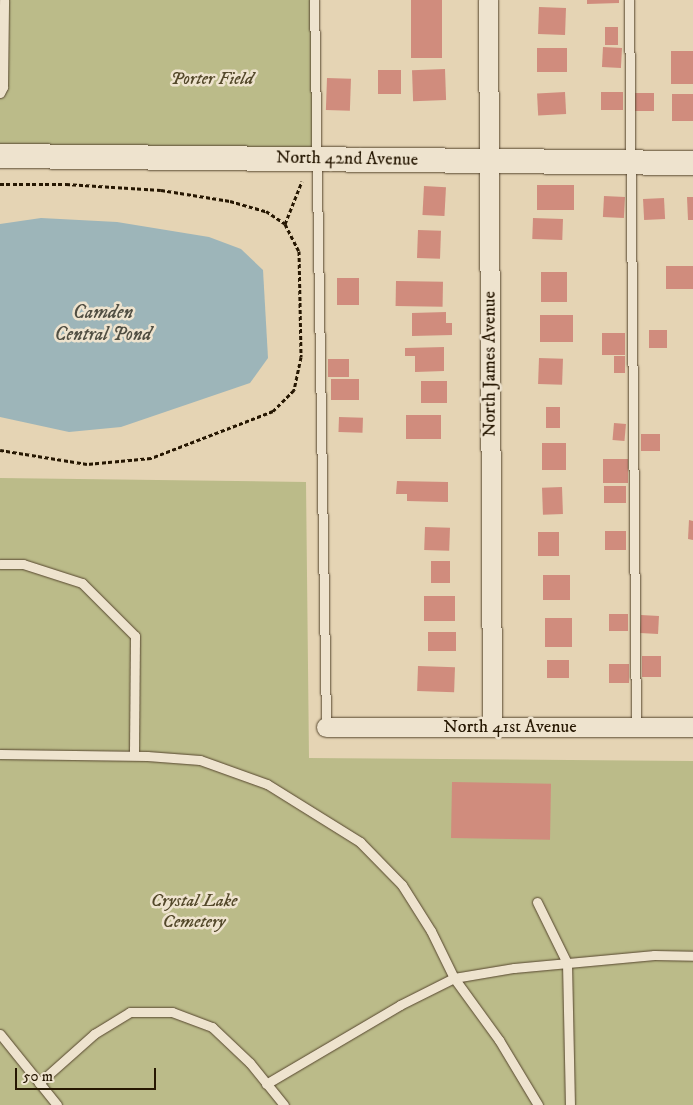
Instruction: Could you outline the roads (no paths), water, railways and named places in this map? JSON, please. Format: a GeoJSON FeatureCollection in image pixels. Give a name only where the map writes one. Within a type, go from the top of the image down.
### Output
{"type":"FeatureCollection","features":[{"type":"Feature","properties":{"kind":"street","name":"North James Avenue"},"geometry":{"type":"LineString","coordinates":[[488,0],[492,727]]}},
{"type":"Feature","properties":{"kind":"street","name":"North 42nd Avenue"},"geometry":{"type":"LineString","coordinates":[[0,156],[309,167],[489,161],[693,163]]}},
{"type":"Feature","properties":{"kind":"street","name":"North 41st Avenue"},"geometry":{"type":"LineString","coordinates":[[326,727],[693,727]]}},
{"type":"Feature","properties":{"kind":"lane"},"geometry":{"type":"LineString","coordinates":[[0,93],[3,87],[4,0]]}},
{"type":"Feature","properties":{"kind":"lane"},"geometry":{"type":"LineString","coordinates":[[314,0],[309,167],[326,727]]}},
{"type":"Feature","properties":{"kind":"lane"},"geometry":{"type":"LineString","coordinates":[[629,0],[636,727]]}},
{"type":"Feature","properties":{"kind":"lane"},"geometry":{"type":"LineString","coordinates":[[0,564],[22,564],[82,583],[135,636],[134,755]]}},
{"type":"Feature","properties":{"kind":"lane"},"geometry":{"type":"LineString","coordinates":[[0,754],[134,755],[200,760],[267,784],[360,842],[402,885],[431,931],[454,978],[499,1040],[538,1105]]}},
{"type":"Feature","properties":{"kind":"lane"},"geometry":{"type":"LineString","coordinates":[[537,902],[567,963],[570,1105]]}},
{"type":"Feature","properties":{"kind":"lane"},"geometry":{"type":"LineString","coordinates":[[266,1084],[400,1005],[454,978],[567,963],[654,955],[693,956]]}},
{"type":"Feature","properties":{"kind":"lane"},"geometry":{"type":"LineString","coordinates":[[39,1083],[94,1034],[130,1012],[172,1012],[212,1027],[284,1105]]}},
{"type":"Feature","properties":{"kind":"lane"},"geometry":{"type":"LineString","coordinates":[[0,1034],[57,1105]]}},
{"type":"Feature","properties":{"kind":"water","name":"Camden Central Pond"},"geometry":{"type":"Polygon","coordinates":[[[41,218],[117,222],[209,237],[241,249],[263,270],[268,358],[250,383],[121,427],[69,432],[0,417],[0,224],[41,218]]]}},
{"type":"Feature","properties":{"kind":"park label","name":"Porter Field"},"geometry":{"type":"Point","coordinates":[212,79]}},
{"type":"Feature","properties":{"kind":"park label","name":"Crystal Lake Cemetery"},"geometry":{"type":"Point","coordinates":[194,912]}}]}
